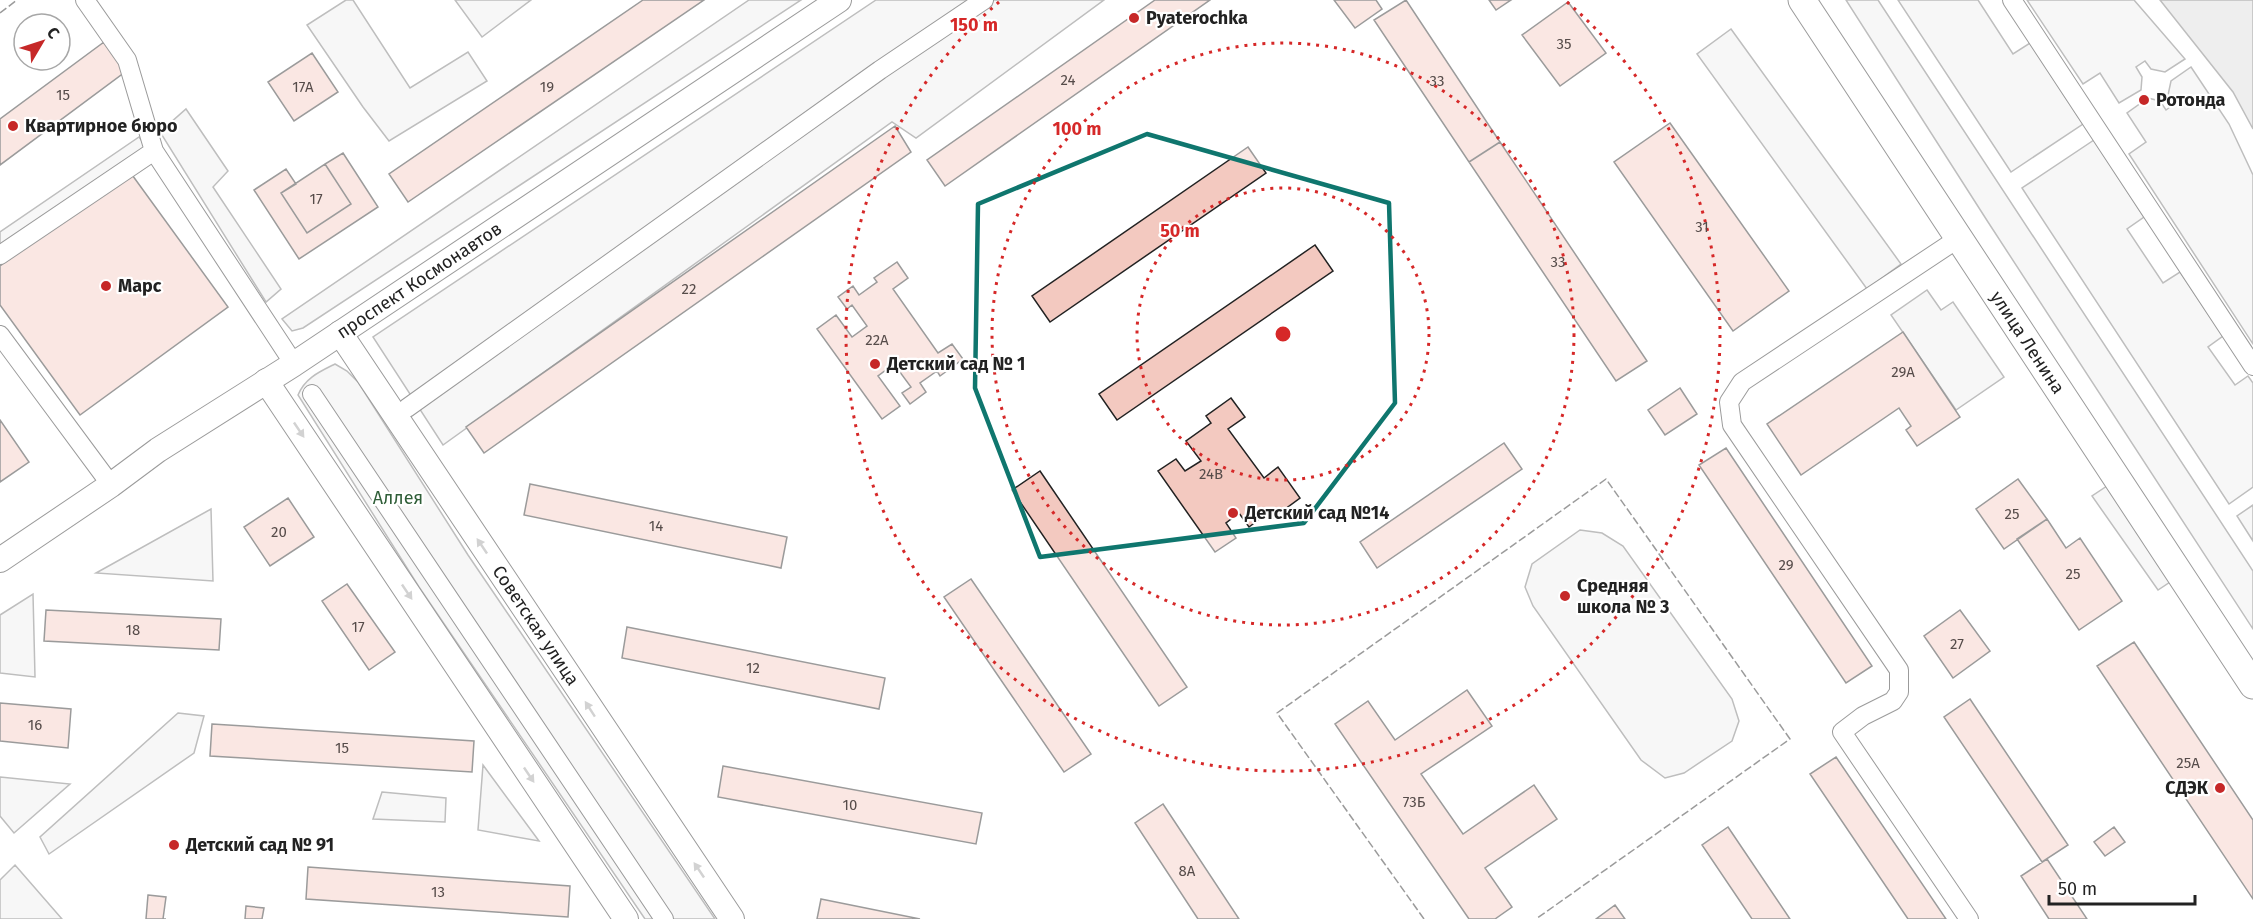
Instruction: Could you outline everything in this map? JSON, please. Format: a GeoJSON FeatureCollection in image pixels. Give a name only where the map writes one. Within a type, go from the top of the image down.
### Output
{"type":"FeatureCollection","features":[{"type":"Feature","properties":{"kind":"main road","name":"улица Ленина"},"geometry":{"type":"LineString","coordinates":[[1802,0],[2253,685]]}},
{"type":"Feature","properties":{"kind":"street"},"geometry":{"type":"LineString","coordinates":[[85,0],[127,60],[154,151],[294,364]]}},
{"type":"Feature","properties":{"kind":"street","name":"проспект Космонавтов"},"geometry":{"type":"LineString","coordinates":[[0,560],[111,485],[158,450],[294,364],[839,0]]}},
{"type":"Feature","properties":{"kind":"street"},"geometry":{"type":"LineString","coordinates":[[406,408],[880,70],[984,0]]}},
{"type":"Feature","properties":{"kind":"street"},"geometry":{"type":"LineString","coordinates":[[2012,0],[2253,366]]}},
{"type":"Feature","properties":{"kind":"street"},"geometry":{"type":"LineString","coordinates":[[0,255],[154,151]]}},
{"type":"Feature","properties":{"kind":"street"},"geometry":{"type":"LineString","coordinates":[[1959,238],[1742,382],[1729,402],[1732,425],[1899,670],[1899,692],[1893,701],[1863,716],[1842,732],[1969,919]]}},
{"type":"Feature","properties":{"kind":"street","name":"Советская улица"},"geometry":{"type":"LineString","coordinates":[[340,333],[732,919]]}},
{"type":"Feature","properties":{"kind":"street"},"geometry":{"type":"LineString","coordinates":[[0,335],[111,485]]}},
{"type":"Feature","properties":{"kind":"street"},"geometry":{"type":"LineString","coordinates":[[266,381],[626,919]]}},
{"type":"Feature","properties":{"kind":"street"},"geometry":{"type":"LineString","coordinates":[[312,394],[664,919]]}},
{"type":"Feature","properties":{"kind":"highlighted area"},"geometry":{"type":"Polygon","coordinates":[[[1147,134],[1389,203],[1395,403],[1304,523],[1040,557],[975,388],[978,204],[1147,134]]]}},
{"type":"Feature","properties":{"kind":"green space"},"geometry":{"type":"Polygon","coordinates":[[[455,0],[531,0],[482,37],[455,0]]]}},
{"type":"Feature","properties":{"kind":"green space"},"geometry":{"type":"Polygon","coordinates":[[[749,0],[801,0],[303,328],[292,331],[282,319],[749,0]]]}},
{"type":"Feature","properties":{"kind":"green space"},"geometry":{"type":"Polygon","coordinates":[[[876,0],[1104,0],[916,138],[892,122],[443,445],[373,337],[876,0]]]}},
{"type":"Feature","properties":{"kind":"green space"},"geometry":{"type":"Polygon","coordinates":[[[1846,0],[1878,0],[2253,571],[2253,629],[1988,222],[1846,0]]]}},
{"type":"Feature","properties":{"kind":"green space"},"geometry":{"type":"Polygon","coordinates":[[[1898,0],[1978,0],[2013,54],[2030,43],[2083,124],[2011,172],[1898,0]]]}},
{"type":"Feature","properties":{"kind":"green space"},"geometry":{"type":"Polygon","coordinates":[[[2027,0],[2134,0],[2185,59],[2165,72],[2151,69],[2145,61],[2136,67],[2142,77],[2141,90],[2119,103],[2100,73],[2083,84],[2027,0]]]}},
{"type":"Feature","properties":{"kind":"green space"},"geometry":{"type":"Polygon","coordinates":[[[2191,67],[2229,124],[2253,175],[2253,344],[2129,154],[2146,142],[2127,113],[2148,98],[2160,101],[2166,110],[2174,104],[2168,95],[2171,81],[2191,67]]]}},
{"type":"Feature","properties":{"kind":"green space"},"geometry":{"type":"Polygon","coordinates":[[[2094,140],[2144,217],[2127,229],[2163,283],[2180,272],[2223,336],[2208,347],[2235,385],[2248,376],[2253,383],[2253,487],[2229,504],[2022,188],[2094,140]]]}},
{"type":"Feature","properties":{"kind":"green space","name":"Аллея"},"geometry":{"type":"Polygon","coordinates":[[[335,364],[347,371],[358,382],[468,555],[715,919],[645,919],[419,587],[298,395],[309,380],[335,364]]]}},
{"type":"Feature","properties":{"kind":"green space"},"geometry":{"type":"Polygon","coordinates":[[[2253,505],[2253,541],[2237,516],[2253,505]]]}},
{"type":"Feature","properties":{"kind":"green space"},"geometry":{"type":"Polygon","coordinates":[[[211,509],[213,581],[96,573],[211,509]]]}},
{"type":"Feature","properties":{"kind":"green space"},"geometry":{"type":"Polygon","coordinates":[[[1580,530],[1602,533],[1623,546],[1732,699],[1739,721],[1732,741],[1684,773],[1665,778],[1641,760],[1533,606],[1525,587],[1532,564],[1580,530]]]}},
{"type":"Feature","properties":{"kind":"green space"},"geometry":{"type":"Polygon","coordinates":[[[33,594],[35,677],[0,673],[0,615],[33,594]]]}},
{"type":"Feature","properties":{"kind":"green space"},"geometry":{"type":"Polygon","coordinates":[[[178,713],[204,716],[194,753],[49,854],[40,837],[178,713]]]}},
{"type":"Feature","properties":{"kind":"green space"},"geometry":{"type":"Polygon","coordinates":[[[483,765],[539,841],[478,830],[483,765]]]}},
{"type":"Feature","properties":{"kind":"green space"},"geometry":{"type":"Polygon","coordinates":[[[0,777],[70,784],[14,833],[0,816],[0,777]]]}},
{"type":"Feature","properties":{"kind":"green space"},"geometry":{"type":"Polygon","coordinates":[[[382,792],[446,798],[445,822],[373,819],[382,792]]]}},
{"type":"Feature","properties":{"kind":"green space"},"geometry":{"type":"Polygon","coordinates":[[[15,865],[62,919],[0,919],[0,880],[15,865]]]}},
{"type":"Feature","properties":{"kind":"shaded area"},"geometry":{"type":"Polygon","coordinates":[[[346,0],[353,0],[410,88],[468,52],[487,81],[389,141],[307,25],[346,0]]]}},
{"type":"Feature","properties":{"kind":"shaded area"},"geometry":{"type":"Polygon","coordinates":[[[2160,0],[2253,0],[2253,129],[2233,92],[2160,0]]]}},
{"type":"Feature","properties":{"kind":"shaded area"},"geometry":{"type":"Polygon","coordinates":[[[1731,29],[1901,264],[1867,289],[1697,54],[1731,29]]]}},
{"type":"Feature","properties":{"kind":"shaded area"},"geometry":{"type":"Polygon","coordinates":[[[186,109],[228,171],[213,187],[281,289],[266,302],[160,132],[186,109]]]}},
{"type":"Feature","properties":{"kind":"shaded area"},"geometry":{"type":"Polygon","coordinates":[[[139,137],[148,149],[0,250],[0,232],[139,137]]]}},
{"type":"Feature","properties":{"kind":"shaded area"},"geometry":{"type":"Polygon","coordinates":[[[1927,290],[1941,310],[1953,302],[2004,377],[1956,410],[1891,315],[1927,290]]]}},
{"type":"Feature","properties":{"kind":"shaded area"},"geometry":{"type":"Polygon","coordinates":[[[2107,486],[2173,580],[2158,590],[2092,496],[2107,486]]]}},
{"type":"Feature","properties":{"kind":"building"},"geometry":{"type":"Polygon","coordinates":[[[643,0],[704,0],[408,202],[389,174],[643,0]]]}},
{"type":"Feature","properties":{"kind":"building"},"geometry":{"type":"Polygon","coordinates":[[[1155,0],[1210,0],[945,186],[927,160],[1155,0]]]}},
{"type":"Feature","properties":{"kind":"building"},"geometry":{"type":"Polygon","coordinates":[[[1334,0],[1376,0],[1382,9],[1355,28],[1334,0]]]}},
{"type":"Feature","properties":{"kind":"building"},"geometry":{"type":"Polygon","coordinates":[[[1406,0],[1500,142],[1469,162],[1374,20],[1406,0]]]}},
{"type":"Feature","properties":{"kind":"building"},"geometry":{"type":"Polygon","coordinates":[[[1489,0],[1511,0],[1496,10],[1489,0]]]}},
{"type":"Feature","properties":{"kind":"building"},"geometry":{"type":"Polygon","coordinates":[[[1568,2],[1606,53],[1560,86],[1522,35],[1568,2]]]}},
{"type":"Feature","properties":{"kind":"building"},"geometry":{"type":"Polygon","coordinates":[[[104,42],[125,72],[0,165],[0,119],[63,72],[72,72],[72,66],[104,42]]]}},
{"type":"Feature","properties":{"kind":"building"},"geometry":{"type":"Polygon","coordinates":[[[312,53],[338,92],[294,121],[268,82],[312,53]]]}},
{"type":"Feature","properties":{"kind":"building","name":"Ротонда"},"geometry":{"type":"Polygon","coordinates":[[[2144,95],[2148,96],[2148,104],[2144,105],[2140,104],[2139,100],[2140,96],[2144,95]]]}},
{"type":"Feature","properties":{"kind":"building"},"geometry":{"type":"Polygon","coordinates":[[[1670,123],[1789,291],[1733,331],[1614,162],[1670,123]]]}},
{"type":"Feature","properties":{"kind":"building"},"geometry":{"type":"Polygon","coordinates":[[[895,126],[911,152],[484,453],[466,427],[895,126]]]}},
{"type":"Feature","properties":{"kind":"building"},"geometry":{"type":"Polygon","coordinates":[[[1500,142],[1647,361],[1616,381],[1469,162],[1500,142]]]}},
{"type":"Feature","properties":{"kind":"building"},"geometry":{"type":"Polygon","coordinates":[[[1248,147],[1266,173],[1050,322],[1032,296],[1248,147]]]}},
{"type":"Feature","properties":{"kind":"building"},"geometry":{"type":"Polygon","coordinates":[[[343,153],[378,207],[299,259],[254,190],[286,169],[296,184],[281,193],[307,233],[351,204],[325,164],[343,153]]]}},
{"type":"Feature","properties":{"kind":"building"},"geometry":{"type":"Polygon","coordinates":[[[325,164],[351,204],[307,233],[281,193],[325,164]]]}},
{"type":"Feature","properties":{"kind":"building","name":"Марс"},"geometry":{"type":"Polygon","coordinates":[[[130,172],[228,307],[80,415],[0,305],[0,266],[130,172]]]}},
{"type":"Feature","properties":{"kind":"building"},"geometry":{"type":"Polygon","coordinates":[[[1315,245],[1333,271],[1117,420],[1099,394],[1315,245]]]}},
{"type":"Feature","properties":{"kind":"building"},"geometry":{"type":"Polygon","coordinates":[[[897,262],[908,278],[893,289],[938,353],[952,344],[963,359],[940,376],[937,371],[920,383],[926,392],[910,404],[902,393],[911,387],[894,364],[878,376],[900,406],[882,419],[817,329],[836,315],[852,337],[867,326],[852,305],[847,309],[838,297],[853,286],[859,295],[877,282],[874,278],[897,262]]]}},
{"type":"Feature","properties":{"kind":"building"},"geometry":{"type":"Polygon","coordinates":[[[1903,332],[1960,417],[1917,446],[1906,430],[1911,426],[1899,408],[1801,475],[1767,424],[1903,332]]]}},
{"type":"Feature","properties":{"kind":"building"},"geometry":{"type":"Polygon","coordinates":[[[1680,388],[1697,414],[1665,435],[1648,410],[1680,388]]]}},
{"type":"Feature","properties":{"kind":"building"},"geometry":{"type":"Polygon","coordinates":[[[1231,398],[1245,417],[1228,429],[1264,478],[1278,467],[1300,498],[1273,518],[1269,512],[1249,527],[1239,513],[1226,523],[1236,538],[1215,552],[1158,471],[1176,459],[1185,471],[1201,461],[1186,441],[1211,423],[1206,416],[1231,398]]]}},
{"type":"Feature","properties":{"kind":"building"},"geometry":{"type":"Polygon","coordinates":[[[0,420],[29,462],[0,482],[0,420]]]}},
{"type":"Feature","properties":{"kind":"building"},"geometry":{"type":"Polygon","coordinates":[[[1504,443],[1522,469],[1377,568],[1360,542],[1504,443]]]}},
{"type":"Feature","properties":{"kind":"building"},"geometry":{"type":"Polygon","coordinates":[[[1726,448],[1872,666],[1846,683],[1699,465],[1726,448]]]}},
{"type":"Feature","properties":{"kind":"building"},"geometry":{"type":"Polygon","coordinates":[[[1040,471],[1187,687],[1159,706],[1012,490],[1040,471]]]}},
{"type":"Feature","properties":{"kind":"building"},"geometry":{"type":"Polygon","coordinates":[[[2018,479],[2047,519],[2004,549],[1976,509],[2018,479]]]}},
{"type":"Feature","properties":{"kind":"building"},"geometry":{"type":"Polygon","coordinates":[[[530,484],[787,537],[781,568],[524,515],[530,484]]]}},
{"type":"Feature","properties":{"kind":"building"},"geometry":{"type":"Polygon","coordinates":[[[288,498],[314,537],[270,566],[244,527],[288,498]]]}},
{"type":"Feature","properties":{"kind":"building"},"geometry":{"type":"Polygon","coordinates":[[[2047,519],[2066,548],[2080,538],[2122,601],[2079,630],[2017,539],[2047,519]]]}},
{"type":"Feature","properties":{"kind":"building"},"geometry":{"type":"Polygon","coordinates":[[[971,579],[1091,754],[1064,772],[944,597],[971,579]]]}},
{"type":"Feature","properties":{"kind":"building"},"geometry":{"type":"Polygon","coordinates":[[[347,584],[395,652],[369,670],[322,601],[347,584]]]}},
{"type":"Feature","properties":{"kind":"building"},"geometry":{"type":"Polygon","coordinates":[[[46,610],[221,619],[219,650],[44,641],[46,610]]]}},
{"type":"Feature","properties":{"kind":"building"},"geometry":{"type":"Polygon","coordinates":[[[1960,610],[1990,651],[1953,678],[1924,636],[1960,610]]]}},
{"type":"Feature","properties":{"kind":"building"},"geometry":{"type":"Polygon","coordinates":[[[627,627],[885,678],[879,709],[622,658],[627,627]]]}},
{"type":"Feature","properties":{"kind":"building"},"geometry":{"type":"Polygon","coordinates":[[[2134,642],[2253,820],[2253,899],[2097,666],[2134,642]]]}},
{"type":"Feature","properties":{"kind":"building"},"geometry":{"type":"Polygon","coordinates":[[[1467,690],[1492,726],[1421,774],[1463,834],[1534,785],[1557,819],[1485,868],[1512,907],[1495,919],[1469,919],[1335,724],[1368,701],[1395,740],[1467,690]]]}},
{"type":"Feature","properties":{"kind":"building"},"geometry":{"type":"Polygon","coordinates":[[[1970,699],[2068,845],[2042,862],[1944,717],[1970,699]]]}},
{"type":"Feature","properties":{"kind":"building"},"geometry":{"type":"Polygon","coordinates":[[[0,703],[71,709],[68,748],[0,741],[0,703]]]}},
{"type":"Feature","properties":{"kind":"building"},"geometry":{"type":"Polygon","coordinates":[[[212,724],[474,741],[472,772],[210,756],[212,724]]]}},
{"type":"Feature","properties":{"kind":"building"},"geometry":{"type":"Polygon","coordinates":[[[1836,757],[1946,919],[1908,919],[1810,774],[1836,757]]]}},
{"type":"Feature","properties":{"kind":"building"},"geometry":{"type":"Polygon","coordinates":[[[723,766],[982,813],[976,844],[718,797],[723,766]]]}},
{"type":"Feature","properties":{"kind":"building"},"geometry":{"type":"Polygon","coordinates":[[[1163,804],[1239,919],[1198,919],[1135,823],[1163,804]]]}},
{"type":"Feature","properties":{"kind":"building"},"geometry":{"type":"Polygon","coordinates":[[[1728,827],[1790,919],[1752,919],[1702,845],[1728,827]]]}},
{"type":"Feature","properties":{"kind":"building"},"geometry":{"type":"Polygon","coordinates":[[[2114,827],[2125,842],[2105,856],[2094,842],[2114,827]]]}},
{"type":"Feature","properties":{"kind":"building"},"geometry":{"type":"Polygon","coordinates":[[[2047,859],[2087,919],[2049,919],[2021,876],[2047,859]]]}},
{"type":"Feature","properties":{"kind":"building"},"geometry":{"type":"Polygon","coordinates":[[[308,867],[570,886],[568,917],[306,899],[308,867]]]}},
{"type":"Feature","properties":{"kind":"building"},"geometry":{"type":"Polygon","coordinates":[[[148,895],[166,897],[163,919],[146,919],[148,895]]]}},
{"type":"Feature","properties":{"kind":"building"},"geometry":{"type":"Polygon","coordinates":[[[821,899],[920,919],[817,919],[821,899]]]}},
{"type":"Feature","properties":{"kind":"building"},"geometry":{"type":"Polygon","coordinates":[[[1615,905],[1625,919],[1596,919],[1615,905]]]}},
{"type":"Feature","properties":{"kind":"building"},"geometry":{"type":"Polygon","coordinates":[[[246,906],[264,908],[262,919],[245,919],[246,906]]]}},
{"type":"Feature","properties":{"kind":"fence"},"geometry":{"type":"LineString","coordinates":[[0,13],[17,0]]}},
{"type":"Feature","properties":{"kind":"fence"},"geometry":{"type":"LineString","coordinates":[[1424,919],[1277,713],[1606,479],[1790,739],[1536,919]]}},
{"type":"Feature","properties":{"kind":"place","name":"Pyaterochka"},"geometry":{"type":"Point","coordinates":[1134,18]}},
{"type":"Feature","properties":{"kind":"place","name":"Ротонда"},"geometry":{"type":"Point","coordinates":[2144,100]}},
{"type":"Feature","properties":{"kind":"place","name":"Квартирное бюро"},"geometry":{"type":"Point","coordinates":[13,126]}},
{"type":"Feature","properties":{"kind":"place","name":"Марс"},"geometry":{"type":"Point","coordinates":[106,286]}},
{"type":"Feature","properties":{"kind":"place","name":"Детский сад № 1"},"geometry":{"type":"Point","coordinates":[875,364]}},
{"type":"Feature","properties":{"kind":"place","name":"Детский сад №14"},"geometry":{"type":"Point","coordinates":[1233,513]}},
{"type":"Feature","properties":{"kind":"place","name":"Средняя школа № 3"},"geometry":{"type":"Point","coordinates":[1565,596]}},
{"type":"Feature","properties":{"kind":"place","name":"СДЭК"},"geometry":{"type":"Point","coordinates":[2220,788]}},
{"type":"Feature","properties":{"kind":"place","name":"Детский сад № 91"},"geometry":{"type":"Point","coordinates":[174,845]}}]}
